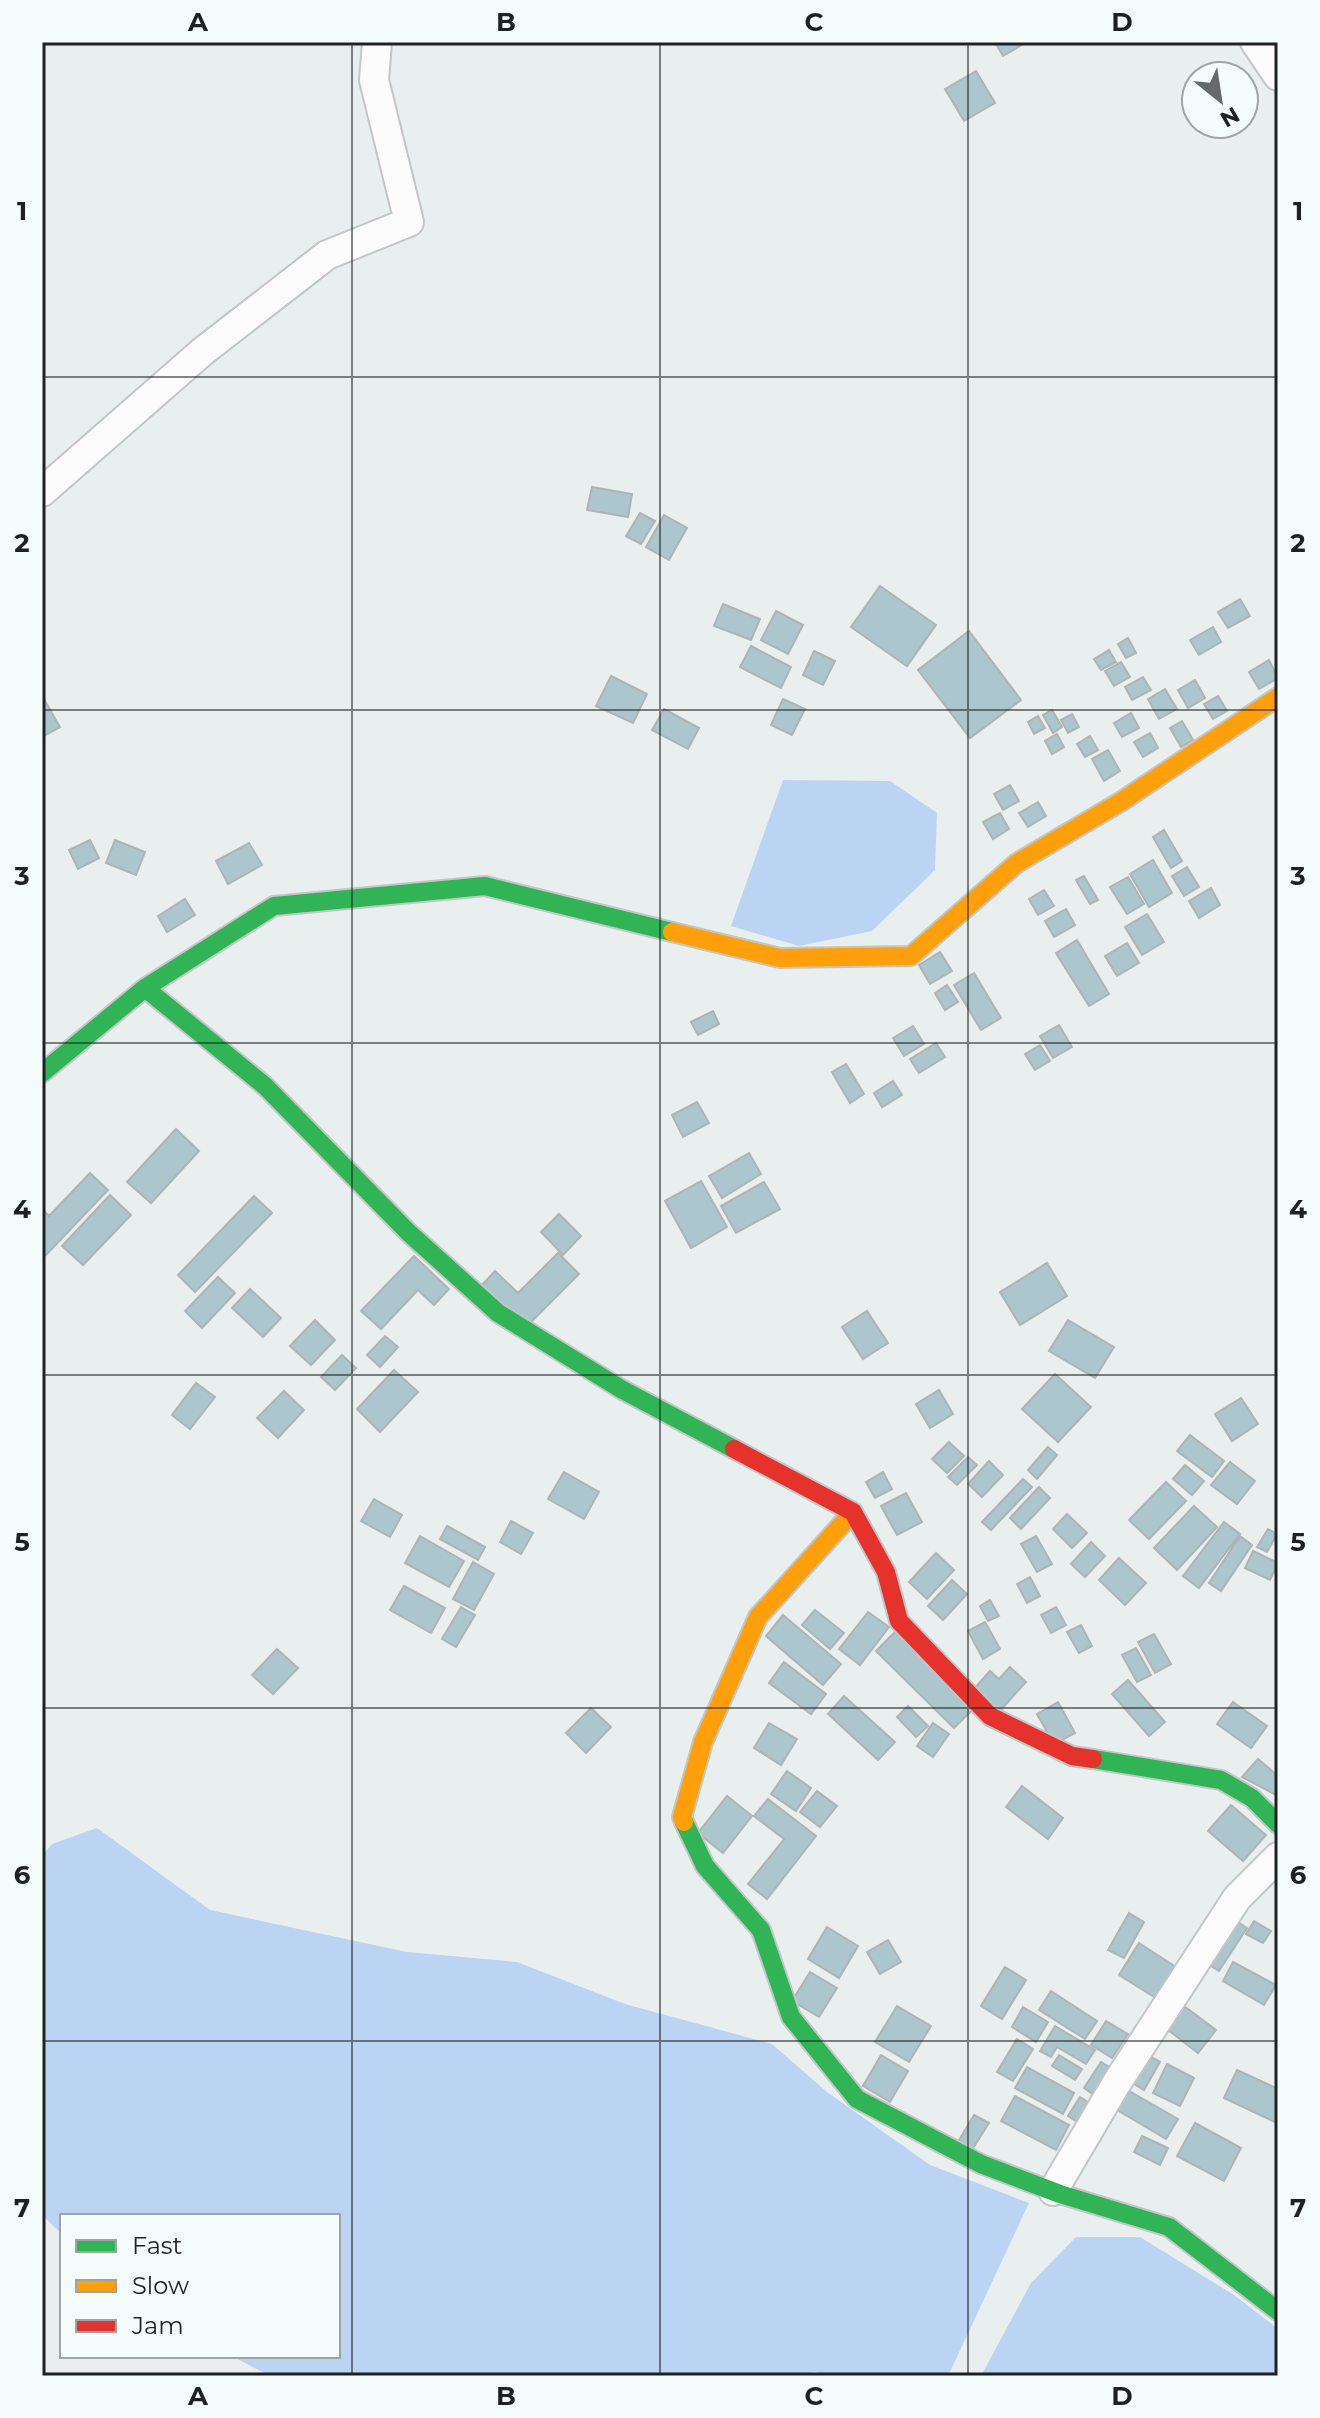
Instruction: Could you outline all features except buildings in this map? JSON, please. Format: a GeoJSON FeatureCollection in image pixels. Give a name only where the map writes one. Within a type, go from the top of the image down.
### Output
{"type":"FeatureCollection","features":[{"type":"Feature","properties":{"kind":"street"},"geometry":{"type":"LineString","coordinates":[[42,492],[202,352],[327,255],[409,222],[374,80],[377,42]]}},
{"type":"Feature","properties":{"kind":"street"},"geometry":{"type":"LineString","coordinates":[[1255,42],[1278,76]]}},
{"type":"Feature","properties":{"kind":"street"},"geometry":{"type":"LineString","coordinates":[[42,1073],[145,988],[274,906],[485,886],[780,958],[911,956],[1017,863],[1122,801],[1278,697]]}},
{"type":"Feature","properties":{"kind":"street"},"geometry":{"type":"LineString","coordinates":[[145,988],[265,1086],[408,1232],[498,1313],[621,1389],[853,1512],[886,1572],[899,1621],[990,1716],[1072,1756],[1221,1780],[1252,1798],[1278,1824]]}},
{"type":"Feature","properties":{"kind":"street"},"geometry":{"type":"LineString","coordinates":[[853,1512],[758,1617],[703,1742],[682,1817],[705,1866],[761,1930],[791,2017],[857,2099],[981,2164],[1053,2191],[1169,2227],[1278,2311]]}},
{"type":"Feature","properties":{"kind":"street"},"geometry":{"type":"LineString","coordinates":[[1053,2191],[1116,2084],[1237,1898],[1278,1857]]}},
{"type":"Feature","properties":{"kind":"water"},"geometry":{"type":"Polygon","coordinates":[[[783,780],[890,781],[937,813],[935,870],[872,931],[799,946],[731,926],[783,780]]]}},
{"type":"Feature","properties":{"kind":"water"},"geometry":{"type":"Polygon","coordinates":[[[97,1828],[210,1910],[407,1952],[517,1962],[625,2004],[772,2044],[827,2092],[930,2165],[1029,2203],[948,2376],[827,2376],[816,2372],[788,2376],[270,2376],[236,2358],[340,2358],[340,2214],[60,2214],[60,2232],[42,2215],[42,1856],[52,1844],[97,1828]]]}},
{"type":"Feature","properties":{"kind":"water"},"geometry":{"type":"Polygon","coordinates":[[[1076,2237],[1140,2237],[1234,2295],[1278,2329],[1278,2376],[981,2376],[1031,2283],[1076,2237]]]}},
{"type":"Feature","properties":{"kind":"traffic: fast"},"geometry":{"type":"LineString","coordinates":[[42,1073],[145,988],[274,906],[485,886],[672,932]]}},
{"type":"Feature","properties":{"kind":"traffic: fast"},"geometry":{"type":"LineString","coordinates":[[145,988],[265,1086],[408,1232],[498,1313],[621,1389],[734,1449]]}},
{"type":"Feature","properties":{"kind":"traffic: fast"},"geometry":{"type":"LineString","coordinates":[[1093,1759],[1221,1780],[1252,1798],[1278,1824]]}},
{"type":"Feature","properties":{"kind":"traffic: fast"},"geometry":{"type":"LineString","coordinates":[[684,1822],[705,1866],[761,1930],[791,2017],[857,2099],[981,2164],[1060,2194],[1169,2227],[1278,2311]]}},
{"type":"Feature","properties":{"kind":"traffic: slow"},"geometry":{"type":"LineString","coordinates":[[672,932],[780,958],[911,956],[1017,863],[1122,801],[1278,697]]}},
{"type":"Feature","properties":{"kind":"traffic: slow"},"geometry":{"type":"LineString","coordinates":[[684,1822],[682,1817],[703,1742],[758,1617],[853,1512]]}},
{"type":"Feature","properties":{"kind":"traffic: jam"},"geometry":{"type":"LineString","coordinates":[[734,1449],[853,1512],[886,1572],[899,1621],[990,1716],[1072,1756],[1093,1759]]}}]}
